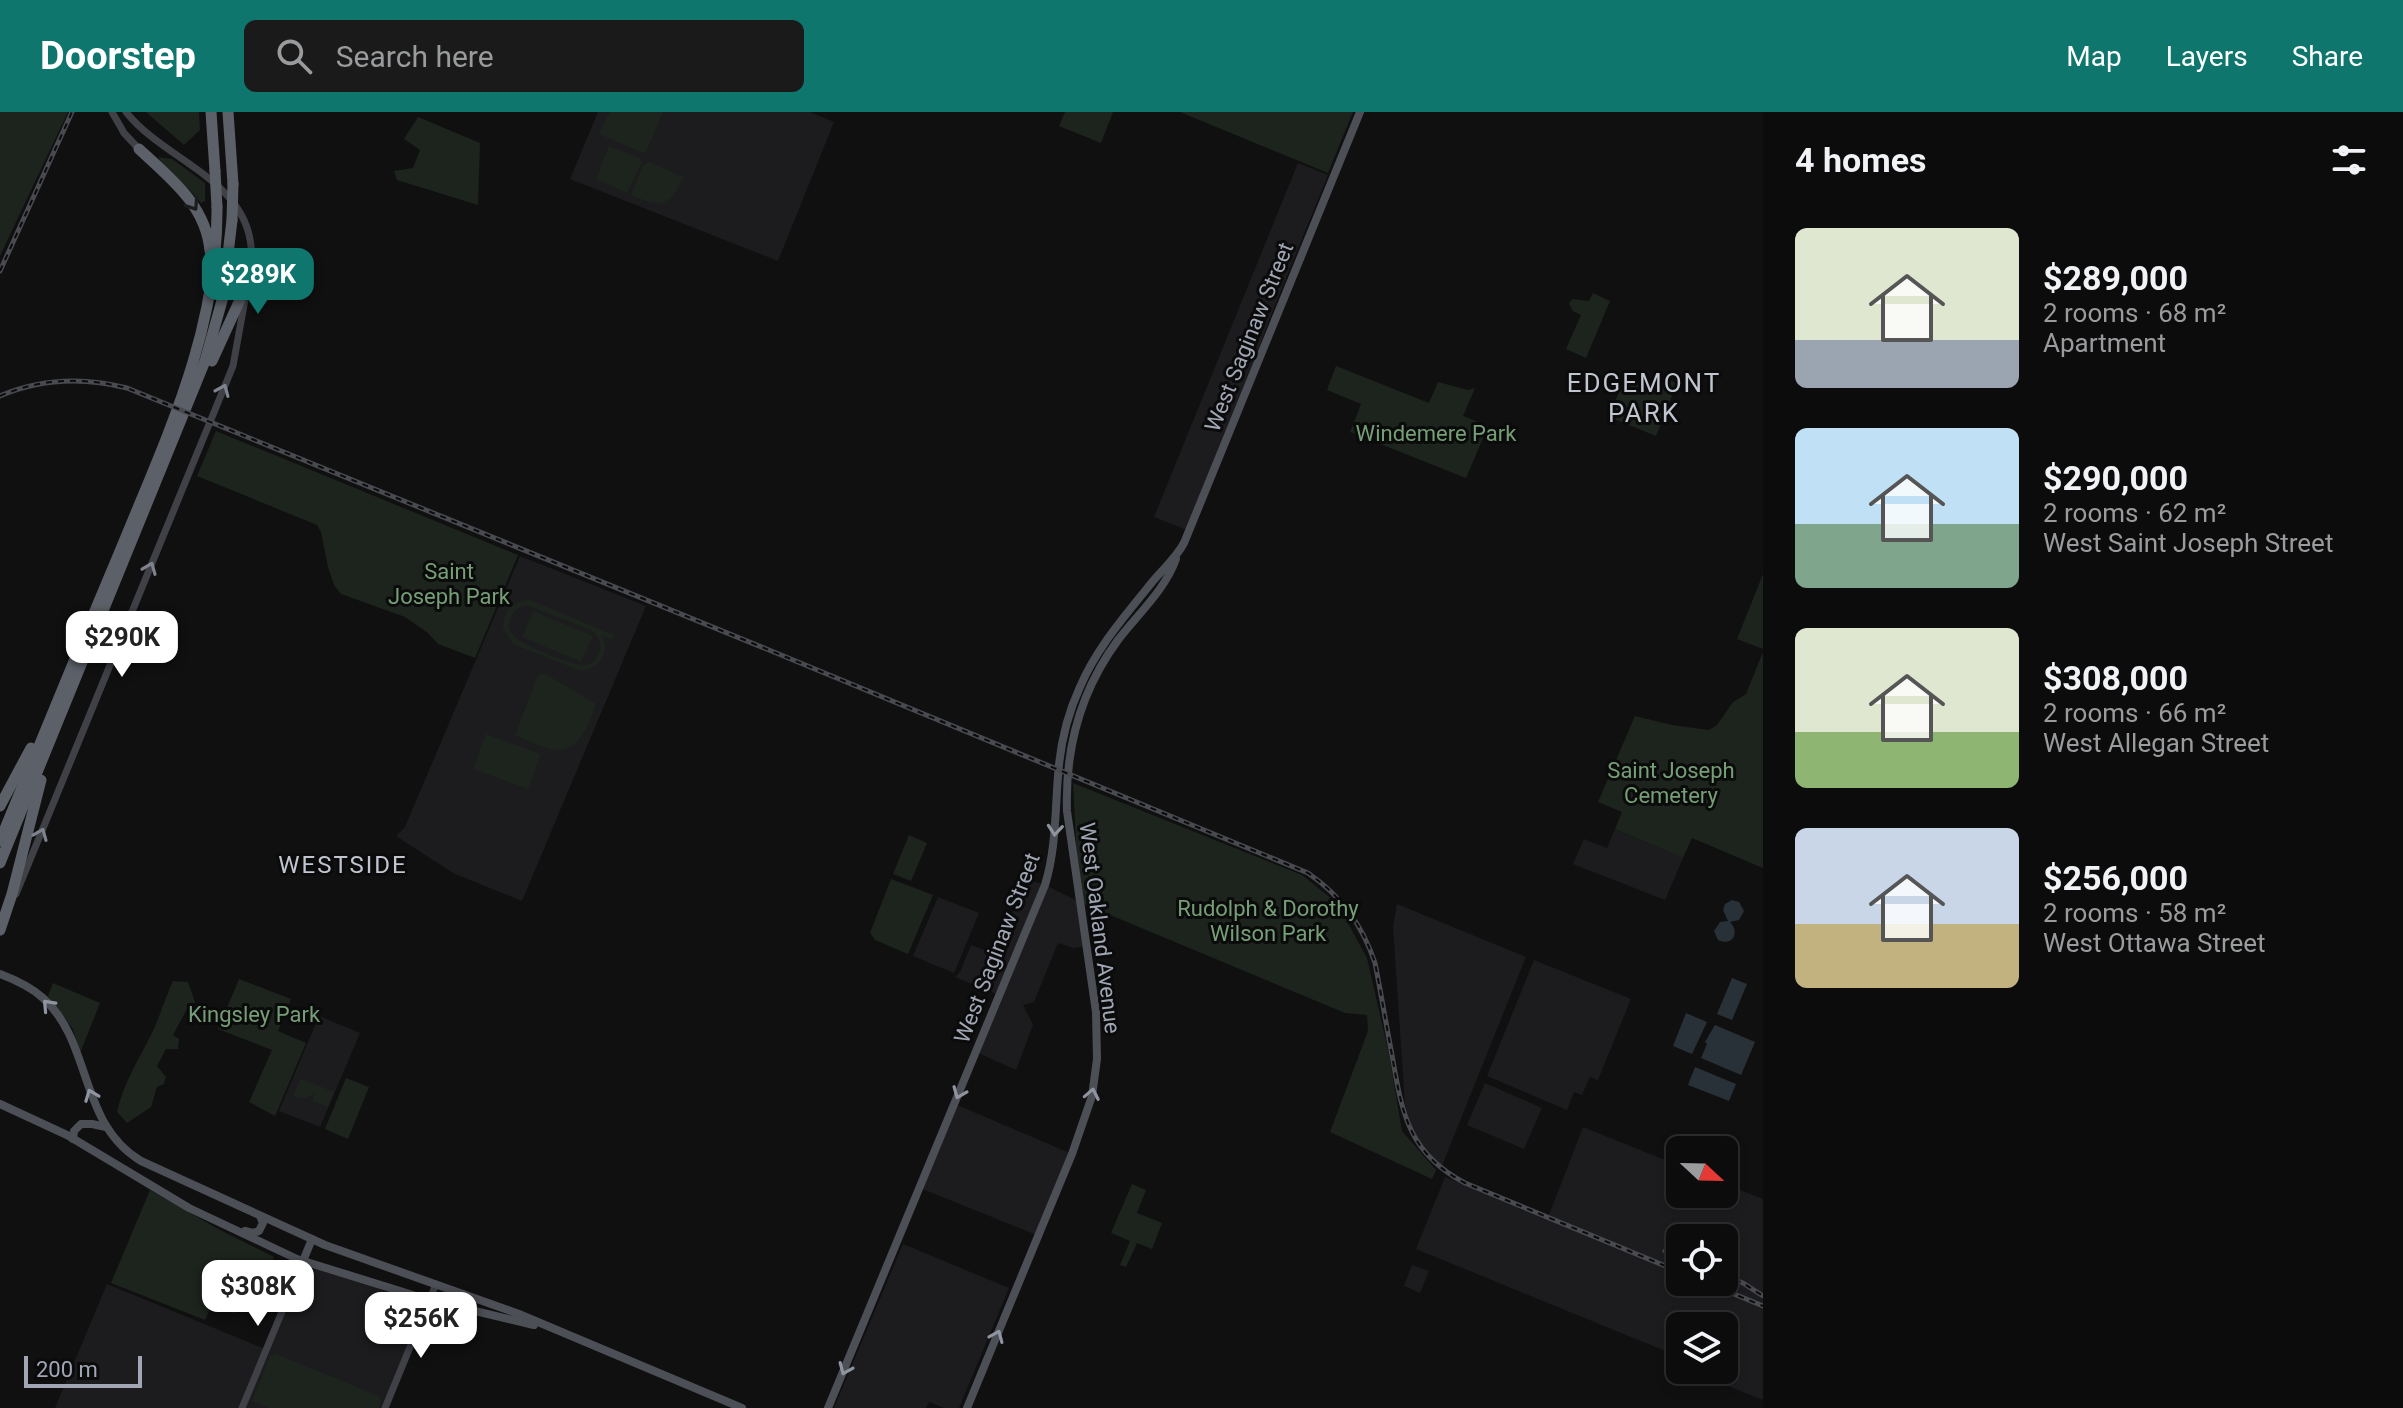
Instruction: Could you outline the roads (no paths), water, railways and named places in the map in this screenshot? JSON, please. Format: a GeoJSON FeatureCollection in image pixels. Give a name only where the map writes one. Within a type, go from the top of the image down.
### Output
{"type":"FeatureCollection","features":[{"type":"Feature","properties":{"kind":"highway"},"geometry":{"type":"LineString","coordinates":[[0,841],[177,411],[200,339],[213,279],[217,207],[211,112]]}},
{"type":"Feature","properties":{"kind":"highway"},"geometry":{"type":"LineString","coordinates":[[0,863],[191,401],[215,331],[225,284],[232,220],[228,112]]}},
{"type":"Feature","properties":{"kind":"highway"},"geometry":{"type":"LineString","coordinates":[[139,149],[188,197],[207,230],[210,270],[200,339]]}},
{"type":"Feature","properties":{"kind":"highway"},"geometry":{"type":"LineString","coordinates":[[156,485],[244,291],[252,264]]}},
{"type":"Feature","properties":{"kind":"highway"},"geometry":{"type":"LineString","coordinates":[[0,806],[85,636]]}},
{"type":"Feature","properties":{"kind":"highway"},"geometry":{"type":"LineString","coordinates":[[0,931],[43,773],[81,666]]}},
{"type":"Feature","properties":{"kind":"main road"},"geometry":{"type":"LineString","coordinates":[[112,112],[124,133],[139,149]]}},
{"type":"Feature","properties":{"kind":"main road"},"geometry":{"type":"LineString","coordinates":[[0,931],[233,366],[252,264],[249,233],[234,203],[208,178],[141,128],[126,112]]}},
{"type":"Feature","properties":{"kind":"main road","name":"West Saginaw Street"},"geometry":{"type":"LineString","coordinates":[[828,1408],[1045,885],[1056,826],[1060,757],[1080,686],[1108,637],[1178,555],[1360,112]]}},
{"type":"Feature","properties":{"kind":"main road","name":"West Oakland Avenue"},"geometry":{"type":"LineString","coordinates":[[967,1408],[1072,1154],[1092,1096],[1097,1064],[1096,1012],[1067,811],[1067,778],[1073,739],[1083,704],[1097,674],[1117,642],[1163,584],[1178,555]]}},
{"type":"Feature","properties":{"kind":"main road"},"geometry":{"type":"LineString","coordinates":[[0,974],[26,985],[42,997],[59,1017],[93,1103],[106,1127],[125,1150],[141,1161],[312,1239],[524,1316],[742,1408]]}},
{"type":"Feature","properties":{"kind":"main road"},"geometry":{"type":"LineString","coordinates":[[0,1104],[73,1139],[189,1208],[303,1261],[429,1300],[561,1333]]}},
{"type":"Feature","properties":{"kind":"main road"},"geometry":{"type":"LineString","coordinates":[[73,1139],[74,1131],[81,1124],[106,1127]]}},
{"type":"Feature","properties":{"kind":"main road"},"geometry":{"type":"LineString","coordinates":[[189,1208],[207,1212],[253,1233],[263,1225],[260,1216]]}},
{"type":"Feature","properties":{"kind":"main road"},"geometry":{"type":"LineString","coordinates":[[242,1408],[312,1239]]}},
{"type":"Feature","properties":{"kind":"main road"},"geometry":{"type":"LineString","coordinates":[[317,1265],[366,1278],[372,1275],[374,1263]]}},
{"type":"Feature","properties":{"kind":"main road"},"geometry":{"type":"LineString","coordinates":[[385,1408],[436,1284]]}},
{"type":"Feature","properties":{"kind":"main road"},"geometry":{"type":"LineString","coordinates":[[458,1306],[460,1297],[496,1306]]}},
{"type":"Feature","properties":{"kind":"railway"},"geometry":{"type":"LineString","coordinates":[[0,271],[72,112]]}},
{"type":"Feature","properties":{"kind":"railway"},"geometry":{"type":"LineString","coordinates":[[0,396],[31,386],[63,381],[127,388],[1308,873],[1331,891],[1349,912],[1370,949],[1404,1113],[1419,1145],[1446,1171],[1465,1183],[1666,1266]]}},
{"type":"Feature","properties":{"kind":"railway"},"geometry":{"type":"LineString","coordinates":[[1738,1281],[1763,1296]]}},
{"type":"Feature","properties":{"kind":"railway"},"geometry":{"type":"LineString","coordinates":[[1738,1296],[1763,1306]]}},
{"type":"Feature","properties":{"kind":"district","name":"EDGEMONT PARK"},"geometry":{"type":"Point","coordinates":[1644,398]}},
{"type":"Feature","properties":{"kind":"district","name":"WESTSIDE"},"geometry":{"type":"Point","coordinates":[343,865]}},
{"type":"Feature","properties":{"kind":"park label","name":"Windemere Park"},"geometry":{"type":"Point","coordinates":[1436,433]}},
{"type":"Feature","properties":{"kind":"park label","name":"Saint Joseph Park"},"geometry":{"type":"Point","coordinates":[449,584]}},
{"type":"Feature","properties":{"kind":"park label","name":"Saint Joseph Cemetery"},"geometry":{"type":"Point","coordinates":[1671,782]}},
{"type":"Feature","properties":{"kind":"park label","name":"Rudolph & Dorothy Wilson Park"},"geometry":{"type":"Point","coordinates":[1268,920]}},
{"type":"Feature","properties":{"kind":"park label","name":"Kingsley Park"},"geometry":{"type":"Point","coordinates":[254,1014]}}]}
